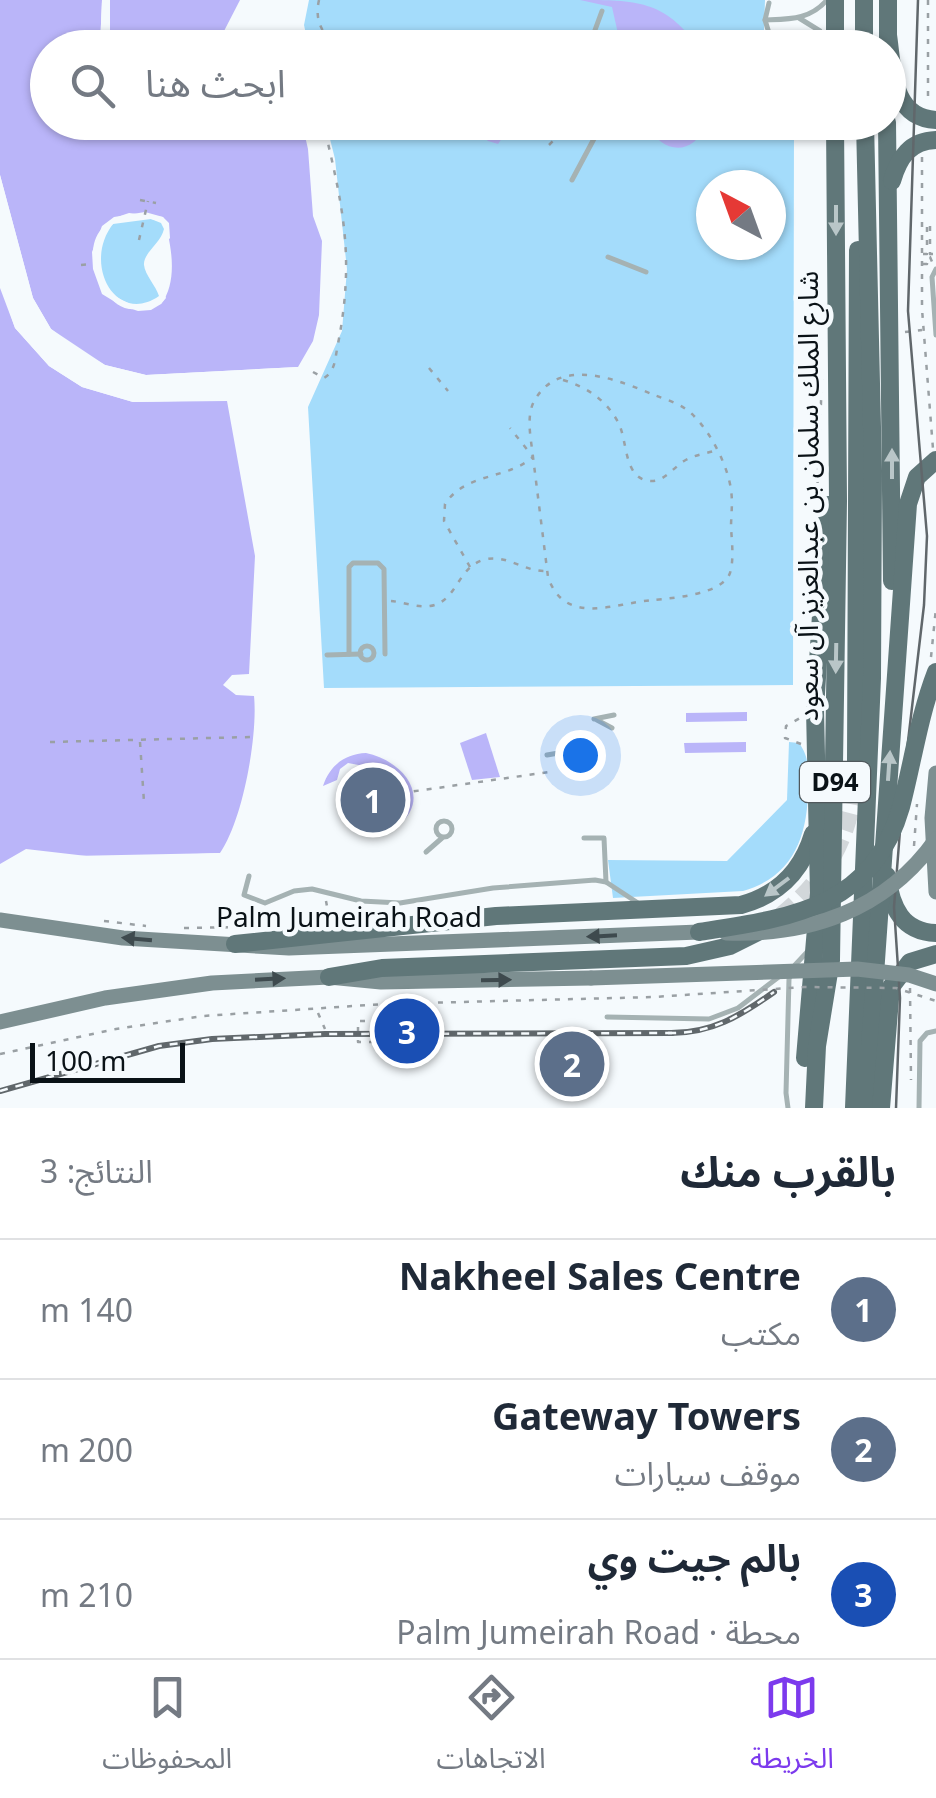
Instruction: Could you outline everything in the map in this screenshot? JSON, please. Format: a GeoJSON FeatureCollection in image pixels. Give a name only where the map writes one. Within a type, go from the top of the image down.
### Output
{"type":"FeatureCollection","features":[{"type":"Feature","properties":{"kind":"main road"},"geometry":{"type":"LineString","coordinates":[[834,30],[835,0]]}},
{"type":"Feature","properties":{"kind":"main road"},"geometry":{"type":"LineString","coordinates":[[864,0],[864,30]]}},
{"type":"Feature","properties":{"kind":"main road"},"geometry":{"type":"LineString","coordinates":[[888,0],[888,30]]}},
{"type":"Feature","properties":{"kind":"main road"},"geometry":{"type":"LineString","coordinates":[[906,107],[932,120]]}},
{"type":"Feature","properties":{"kind":"main road","name":"شارع الملك سلمان بن عبدالعزيز آل سعود"},"geometry":{"type":"LineString","coordinates":[[814,1108],[817,1046],[831,960],[835,140]]}},
{"type":"Feature","properties":{"kind":"main road","name":"D94"},"geometry":{"type":"LineString","coordinates":[[854,1108],[872,678],[872,394],[864,140]]}},
{"type":"Feature","properties":{"kind":"main road"},"geometry":{"type":"LineString","coordinates":[[887,140],[893,701]]}},
{"type":"Feature","properties":{"kind":"main road"},"geometry":{"type":"LineString","coordinates":[[886,206],[901,158],[916,144],[932,140]]}},
{"type":"Feature","properties":{"kind":"main road"},"geometry":{"type":"LineString","coordinates":[[856,764],[857,282],[865,191]]}},
{"type":"Feature","properties":{"kind":"main road"},"geometry":{"type":"LineString","coordinates":[[804,1108],[806,1036],[819,893],[816,709],[823,548],[836,455]]}},
{"type":"Feature","properties":{"kind":"main road"},"geometry":{"type":"LineString","coordinates":[[870,1108],[870,1046],[909,495],[918,477],[935,461]]}},
{"type":"Feature","properties":{"kind":"main road"},"geometry":{"type":"LineString","coordinates":[[699,932],[802,913],[834,897],[862,875],[883,847],[898,816],[917,728],[936,672]]}},
{"type":"Feature","properties":{"kind":"main road"},"geometry":{"type":"LineString","coordinates":[[936,773],[932,818],[936,892]]}},
{"type":"Feature","properties":{"kind":"main road"},"geometry":{"type":"LineString","coordinates":[[235,944],[310,930],[752,902],[792,876],[813,833],[817,803]]}},
{"type":"Feature","properties":{"kind":"main road"},"geometry":{"type":"LineString","coordinates":[[884,838],[894,907],[908,925],[936,934]]}},
{"type":"Feature","properties":{"kind":"main road","name":"Palm Jumeirah Road"},"geometry":{"type":"LineString","coordinates":[[0,920],[124,938],[306,948],[780,932],[837,918],[888,889],[936,840]]}},
{"type":"Feature","properties":{"kind":"main road"},"geometry":{"type":"LineString","coordinates":[[0,1022],[176,986],[329,976],[382,968],[686,956],[744,941],[781,916]]}},
{"type":"Feature","properties":{"kind":"main road"},"geometry":{"type":"LineString","coordinates":[[881,1108],[892,987],[910,962],[936,954]]}},
{"type":"Feature","properties":{"kind":"main road"},"geometry":{"type":"LineString","coordinates":[[329,976],[381,982],[857,969],[909,975],[936,984]]}},
{"type":"Feature","properties":{"kind":"lane"},"geometry":{"type":"LineString","coordinates":[[765,20],[812,14],[827,0]]}},
{"type":"Feature","properties":{"kind":"lane"},"geometry":{"type":"LineString","coordinates":[[768,30],[765,20],[769,2]]}},
{"type":"Feature","properties":{"kind":"lane"},"geometry":{"type":"LineString","coordinates":[[595,30],[602,11]]}},
{"type":"Feature","properties":{"kind":"lane"},"geometry":{"type":"LineString","coordinates":[[799,18],[818,30]]}},
{"type":"Feature","properties":{"kind":"lane"},"geometry":{"type":"LineString","coordinates":[[572,180],[593,140]]}},
{"type":"Feature","properties":{"kind":"lane"},"geometry":{"type":"LineString","coordinates":[[608,257],[646,272]]}},
{"type":"Feature","properties":{"kind":"lane"},"geometry":{"type":"LineString","coordinates":[[936,266],[932,277],[936,335]]}},
{"type":"Feature","properties":{"kind":"lane"},"geometry":{"type":"LineString","coordinates":[[349,654],[352,564],[382,565],[385,654]]}},
{"type":"Feature","properties":{"kind":"lane"},"geometry":{"type":"LineString","coordinates":[[327,655],[361,654]]}},
{"type":"Feature","properties":{"kind":"lane"},"geometry":{"type":"LineString","coordinates":[[612,728],[594,719],[614,715]]}},
{"type":"Feature","properties":{"kind":"lane"},"geometry":{"type":"LineString","coordinates":[[547,755],[593,747]]}},
{"type":"Feature","properties":{"kind":"lane"},"geometry":{"type":"LineString","coordinates":[[426,852],[442,838]]}},
{"type":"Feature","properties":{"kind":"lane"},"geometry":{"type":"LineString","coordinates":[[584,838],[604,838],[606,882]]}},
{"type":"Feature","properties":{"kind":"lane"},"geometry":{"type":"LineString","coordinates":[[248,876],[244,895],[259,902],[272,902],[303,890],[361,901],[400,903],[507,886],[594,880],[606,882],[647,909]]}},
{"type":"Feature","properties":{"kind":"lane"},"geometry":{"type":"LineString","coordinates":[[608,1017],[709,1020],[738,1008],[816,946]]}},
{"type":"Feature","properties":{"kind":"lane"},"geometry":{"type":"LineString","coordinates":[[788,1108],[788,994],[795,966]]}},
{"type":"Feature","properties":{"kind":"lane"},"geometry":{"type":"LineString","coordinates":[[918,1108],[920,1041],[927,1033],[936,1031]]}},
{"type":"Feature","properties":{"kind":"path"},"geometry":{"type":"LineString","coordinates":[[319,0],[322,30]]}},
{"type":"Feature","properties":{"kind":"path"},"geometry":{"type":"LineString","coordinates":[[928,0],[928,98],[932,120]]}},
{"type":"Feature","properties":{"kind":"path"},"geometry":{"type":"LineString","coordinates":[[928,98],[936,99]]}},
{"type":"Feature","properties":{"kind":"path"},"geometry":{"type":"LineString","coordinates":[[313,372],[324,378],[333,370],[344,312],[347,263],[346,222],[326,140]]}},
{"type":"Feature","properties":{"kind":"path"},"geometry":{"type":"LineString","coordinates":[[550,146],[555,140]]}},
{"type":"Feature","properties":{"kind":"path"},"geometry":{"type":"LineString","coordinates":[[932,140],[929,152],[922,153],[922,264],[923,330],[935,461]]}},
{"type":"Feature","properties":{"kind":"path"},"geometry":{"type":"LineString","coordinates":[[140,200],[156,203]]}},
{"type":"Feature","properties":{"kind":"path"},"geometry":{"type":"LineString","coordinates":[[139,240],[148,201]]}},
{"type":"Feature","properties":{"kind":"path"},"geometry":{"type":"LineString","coordinates":[[922,254],[927,254],[927,224],[930,254],[936,254]]}},
{"type":"Feature","properties":{"kind":"path"},"geometry":{"type":"LineString","coordinates":[[922,264],[928,264],[930,258],[930,264],[936,266]]}},
{"type":"Feature","properties":{"kind":"path"},"geometry":{"type":"LineString","coordinates":[[81,265],[92,264]]}},
{"type":"Feature","properties":{"kind":"path"},"geometry":{"type":"LineString","coordinates":[[889,334],[923,330]]}},
{"type":"Feature","properties":{"kind":"path"},"geometry":{"type":"LineString","coordinates":[[429,368],[448,390]]}},
{"type":"Feature","properties":{"kind":"path"},"geometry":{"type":"LineString","coordinates":[[593,375],[610,377],[678,404],[695,417],[716,451],[732,494],[730,572],[721,584],[682,598],[594,610],[566,602],[552,587],[533,457],[532,407],[542,390],[561,380],[593,375]]}},
{"type":"Feature","properties":{"kind":"path"},"geometry":{"type":"LineString","coordinates":[[561,380],[583,388],[610,410],[626,441],[632,470],[644,480],[659,480],[691,458],[716,451]]}},
{"type":"Feature","properties":{"kind":"path"},"geometry":{"type":"LineString","coordinates":[[816,512],[822,380]]}},
{"type":"Feature","properties":{"kind":"path"},"geometry":{"type":"LineString","coordinates":[[510,428],[533,457]]}},
{"type":"Feature","properties":{"kind":"path"},"geometry":{"type":"LineString","coordinates":[[470,567],[444,521],[445,504],[470,482],[517,468],[533,457]]}},
{"type":"Feature","properties":{"kind":"path"},"geometry":{"type":"LineString","coordinates":[[384,601],[434,606],[446,599],[470,567],[495,558],[526,569],[547,571]]}},
{"type":"Feature","properties":{"kind":"path"},"geometry":{"type":"LineString","coordinates":[[801,744],[785,738],[786,726],[805,714]]}},
{"type":"Feature","properties":{"kind":"path"},"geometry":{"type":"LineString","coordinates":[[50,742],[250,736]]}},
{"type":"Feature","properties":{"kind":"path"},"geometry":{"type":"LineString","coordinates":[[140,741],[144,802]]}},
{"type":"Feature","properties":{"kind":"path"},"geometry":{"type":"LineString","coordinates":[[391,795],[548,772]]}},
{"type":"Feature","properties":{"kind":"path"},"geometry":{"type":"LineString","coordinates":[[310,930],[315,919],[330,917],[324,891]]}},
{"type":"Feature","properties":{"kind":"path"},"geometry":{"type":"LineString","coordinates":[[96,921],[152,926]]}},
{"type":"Feature","properties":{"kind":"path"},"geometry":{"type":"LineString","coordinates":[[170,928],[250,928]]}},
{"type":"Feature","properties":{"kind":"path"},"geometry":{"type":"LineString","coordinates":[[910,962],[911,1088]]}},
{"type":"Feature","properties":{"kind":"path"},"geometry":{"type":"LineString","coordinates":[[0,1054],[203,1016],[384,1004],[654,997],[804,987],[896,988],[936,1001]]}},
{"type":"Feature","properties":{"kind":"path"},"geometry":{"type":"LineString","coordinates":[[318,1012],[325,1029]]}},
{"type":"Feature","properties":{"kind":"path"},"geometry":{"type":"LineString","coordinates":[[378,1021],[358,1021],[358,1042],[380,1042],[380,1021],[408,1021]]}},
{"type":"Feature","properties":{"kind":"path"},"geometry":{"type":"LineString","coordinates":[[422,1021],[448,1021]]}},
{"type":"Feature","properties":{"kind":"path"},"geometry":{"type":"LineString","coordinates":[[382,1042],[448,1042]]}},
{"type":"Feature","properties":{"kind":"shaded area"},"geometry":{"type":"Polygon","coordinates":[[[0,0],[102,0],[101,30],[30,30],[30,140],[306,140],[313,216],[322,241],[319,315],[313,341],[298,367],[146,375],[105,365],[51,329],[33,298],[0,175],[0,0]],[[129,213],[106,225],[94,243],[93,253],[98,277],[111,299],[133,309],[161,304],[172,273],[163,217],[129,213]]]}},
{"type":"Feature","properties":{"kind":"shaded area"},"geometry":{"type":"Polygon","coordinates":[[[110,0],[240,0],[225,30],[110,30],[110,0]]]}},
{"type":"Feature","properties":{"kind":"shaded area"},"geometry":{"type":"Polygon","coordinates":[[[309,0],[765,0],[764,30],[305,30],[309,0]]]}},
{"type":"Feature","properties":{"kind":"shaded area"},"geometry":{"type":"Polygon","coordinates":[[[580,0],[647,6],[661,11],[685,30],[617,30],[612,7],[580,0]]]}},
{"type":"Feature","properties":{"kind":"shaded area"},"geometry":{"type":"Polygon","coordinates":[[[330,140],[794,140],[793,685],[324,688],[308,407],[342,331],[347,269],[330,140]]]}},
{"type":"Feature","properties":{"kind":"shaded area"},"geometry":{"type":"Polygon","coordinates":[[[659,140],[696,140],[677,148],[659,140]]]}},
{"type":"Feature","properties":{"kind":"shaded area"},"geometry":{"type":"Polygon","coordinates":[[[151,219],[164,229],[144,265],[159,296],[143,303],[129,303],[108,286],[101,256],[104,240],[113,224],[151,219]]]}},
{"type":"Feature","properties":{"kind":"shaded area"},"geometry":{"type":"Polygon","coordinates":[[[0,288],[15,328],[49,366],[82,387],[133,402],[227,401],[255,556],[249,674],[232,675],[223,685],[236,695],[254,696],[255,713],[242,799],[220,853],[104,858],[26,849],[0,864],[0,288]]]}},
{"type":"Feature","properties":{"kind":"shaded area"},"geometry":{"type":"Polygon","coordinates":[[[747,712],[747,721],[686,722],[686,713],[747,712]]]}},
{"type":"Feature","properties":{"kind":"shaded area"},"geometry":{"type":"Polygon","coordinates":[[[486,733],[500,777],[472,780],[460,743],[486,733]]]}},
{"type":"Feature","properties":{"kind":"shaded area"},"geometry":{"type":"Polygon","coordinates":[[[746,742],[746,752],[685,753],[684,743],[746,742]]]}},
{"type":"Feature","properties":{"kind":"shaded area"},"geometry":{"type":"Polygon","coordinates":[[[789,742],[799,743],[807,759],[807,806],[801,838],[786,865],[774,876],[743,891],[613,898],[608,860],[727,861],[787,800],[789,742]]]}},
{"type":"Feature","properties":{"kind":"shaded area"},"geometry":{"type":"Polygon","coordinates":[[[366,753],[391,763],[409,781],[413,803],[398,826],[393,812],[394,784],[380,769],[348,763],[340,769],[337,780],[323,786],[339,762],[366,753]]]}},
{"type":"Feature","properties":{"kind":"pier"},"geometry":{"type":"Polygon","coordinates":[[[102,0],[110,0],[110,30],[101,30],[102,0]]]}},
{"type":"Feature","properties":{"kind":"pier"},"geometry":{"type":"Polygon","coordinates":[[[0,175],[33,298],[51,329],[76,348],[105,365],[146,375],[298,367],[301,371],[146,380],[104,370],[74,352],[47,332],[28,300],[0,196],[0,175]]]}},
{"type":"Feature","properties":{"kind":"pier"},"geometry":{"type":"Polygon","coordinates":[[[145,212],[169,223],[170,238],[162,248],[165,226],[141,217],[116,222],[106,229],[97,253],[101,281],[114,296],[130,304],[149,305],[158,300],[163,289],[166,298],[161,304],[138,311],[102,294],[92,252],[102,226],[114,217],[145,212]]]}},
{"type":"Feature","properties":{"kind":"pier"},"geometry":{"type":"Polygon","coordinates":[[[0,283],[19,325],[53,362],[84,382],[134,397],[227,396],[232,400],[133,402],[82,387],[49,366],[15,328],[0,283]]]}},
{"type":"Feature","properties":{"kind":"pier"},"geometry":{"type":"Polygon","coordinates":[[[220,853],[217,858],[104,863],[74,861],[72,856],[220,853]]]}},
{"type":"Feature","properties":{"kind":"tunnel"},"geometry":{"type":"LineString","coordinates":[[781,916],[814,884],[836,849],[850,809],[856,764]]}},
{"type":"Feature","properties":{"kind":"tram line"},"geometry":{"type":"LineString","coordinates":[[896,1108],[900,998],[894,907],[924,605],[927,536],[908,311],[918,0]]}},
{"type":"Feature","properties":{"kind":"railway"},"geometry":{"type":"LineString","coordinates":[[668,1033],[684,1033],[724,1022],[774,992]]}},
{"type":"Feature","properties":{"kind":"railway"},"geometry":{"type":"LineString","coordinates":[[0,1091],[159,1046],[212,1039],[325,1034],[672,1033]]}},
{"type":"Feature","properties":{"kind":"place","name":"Nakheel Sales Centre"},"geometry":{"type":"Point","coordinates":[373,800]}},
{"type":"Feature","properties":{"kind":"place","name":"بالم جيت وي"},"geometry":{"type":"Point","coordinates":[407,1031]}},
{"type":"Feature","properties":{"kind":"place","name":"Gateway Towers"},"geometry":{"type":"Point","coordinates":[572,1064]}}]}
